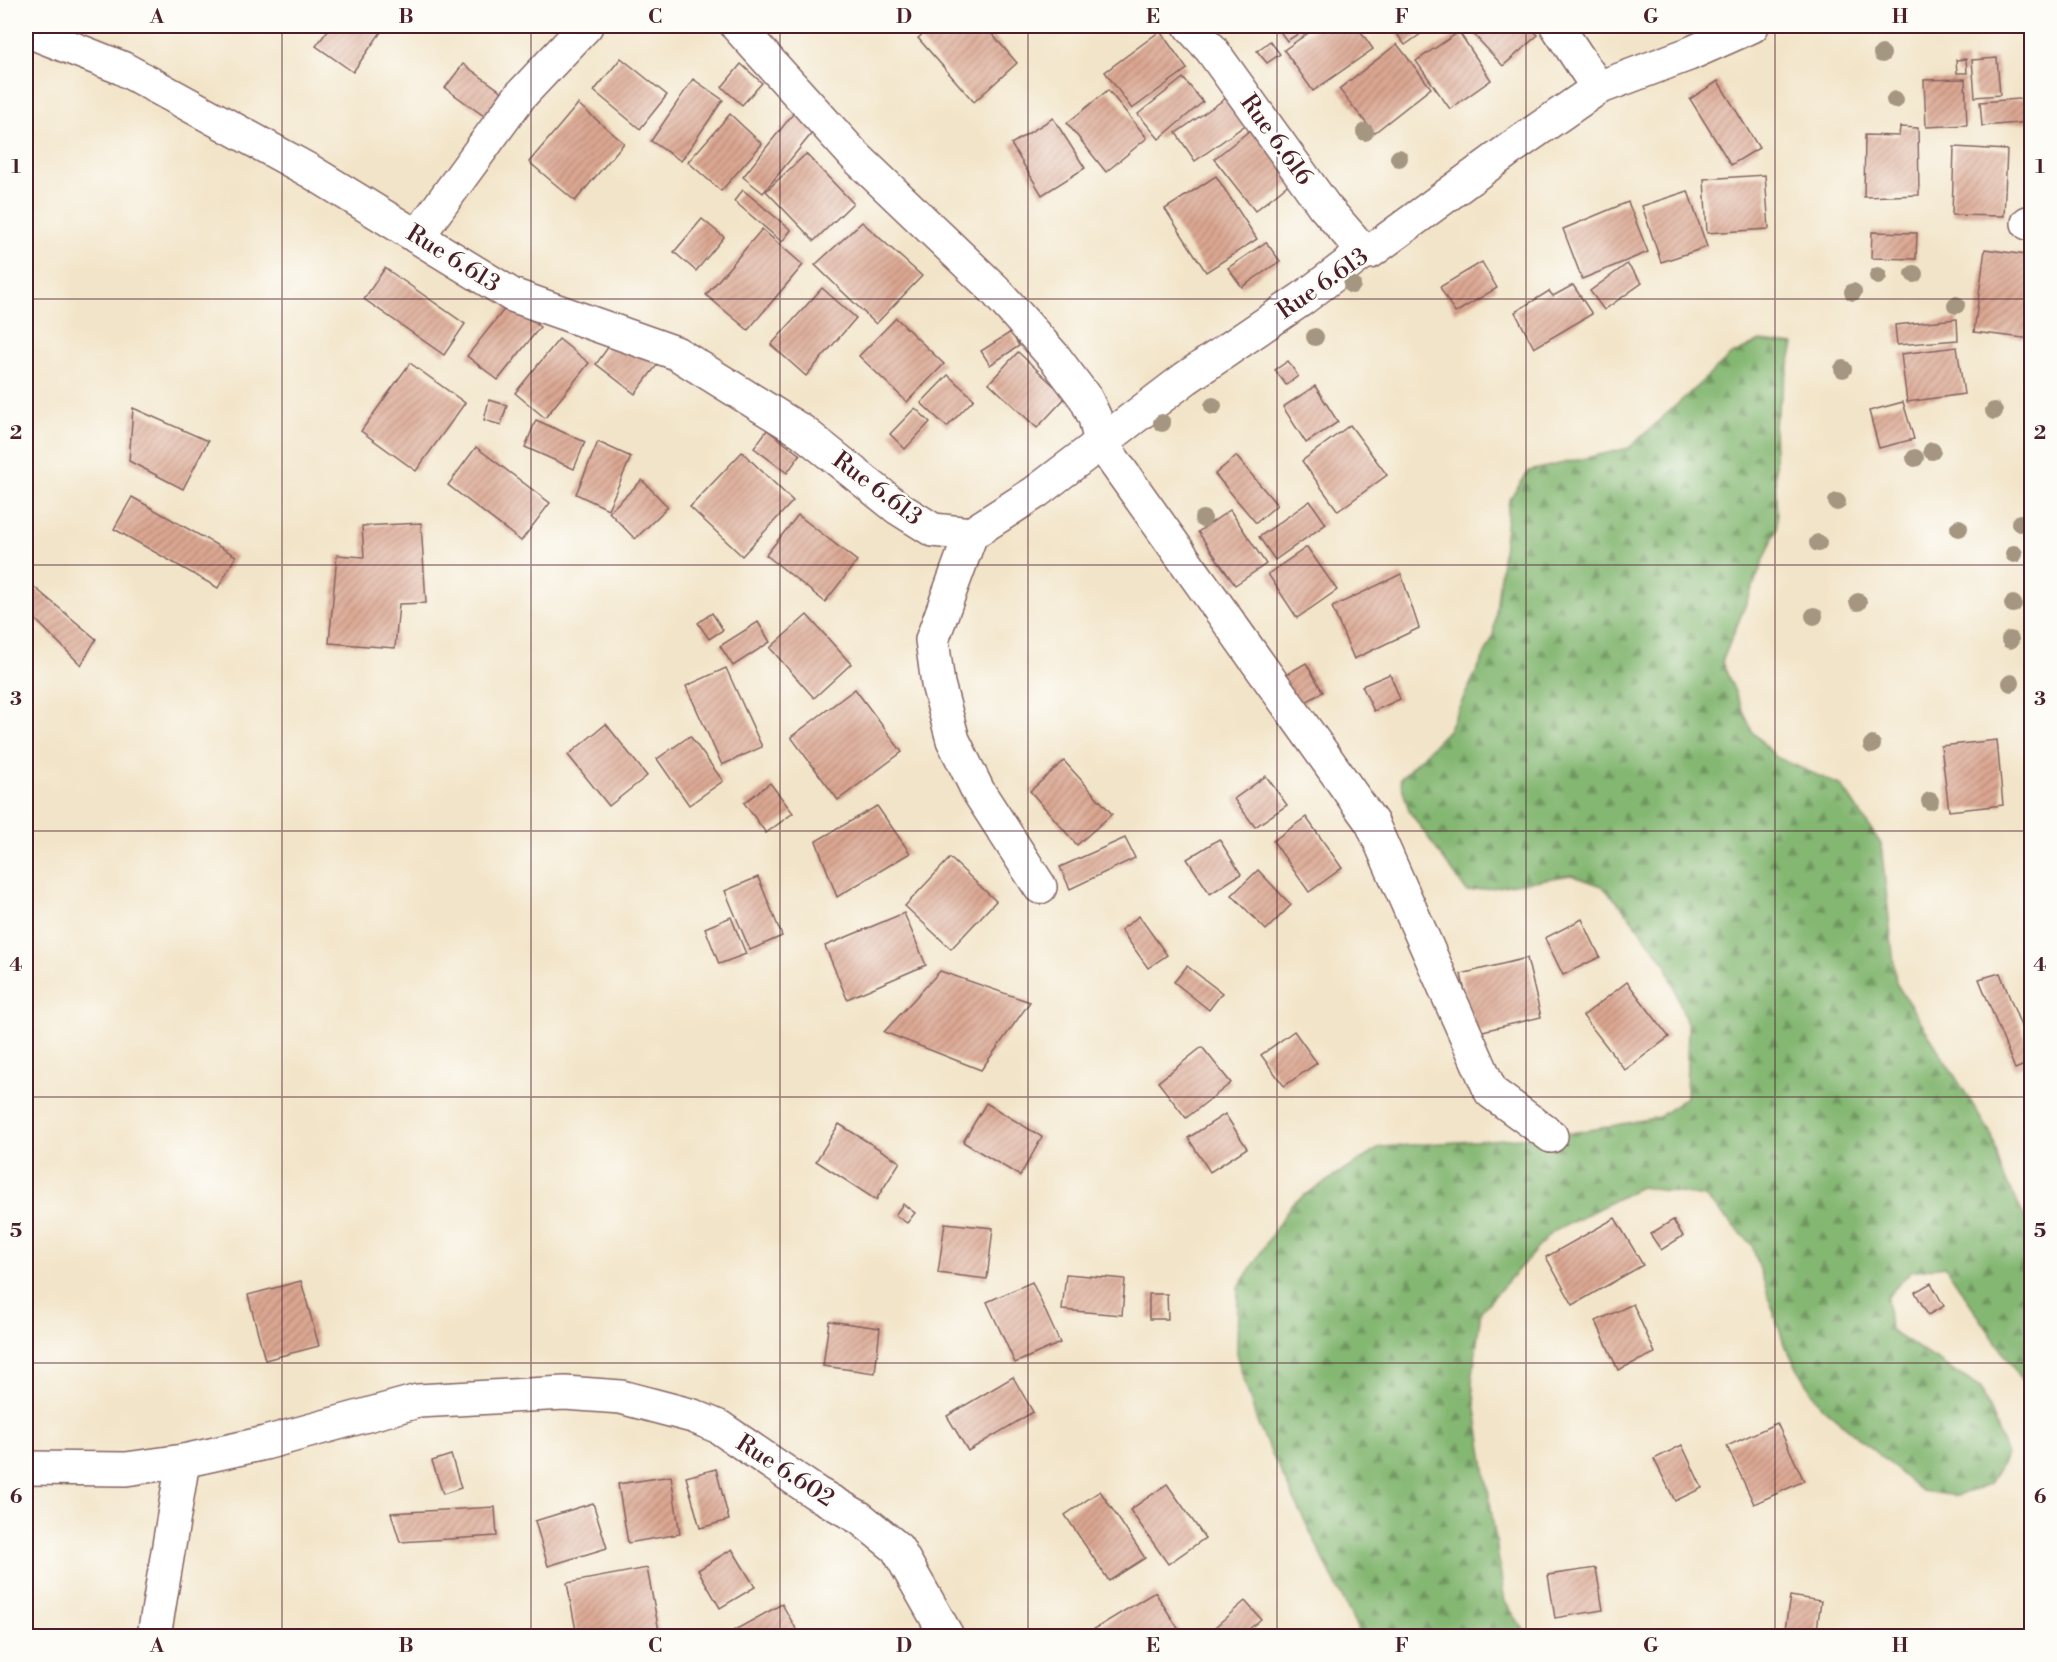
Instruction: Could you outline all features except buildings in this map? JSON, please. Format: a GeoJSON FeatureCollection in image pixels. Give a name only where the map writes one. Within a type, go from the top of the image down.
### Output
{"type":"FeatureCollection","features":[{"type":"Feature","properties":{"kind":"street"},"geometry":{"type":"LineString","coordinates":[[417,237],[520,96],[586,26]]}},
{"type":"Feature","properties":{"kind":"street"},"geometry":{"type":"LineString","coordinates":[[737,26],[854,154],[994,289],[1086,399],[1095,418],[1101,443],[1372,823],[1491,1092],[1551,1136]]}},
{"type":"Feature","properties":{"kind":"street","name":"Rue 6.616"},"geometry":{"type":"LineString","coordinates":[[1190,26],[1211,49],[1324,206],[1364,252]]}},
{"type":"Feature","properties":{"kind":"street"},"geometry":{"type":"LineString","coordinates":[[1557,26],[1598,88]]}},
{"type":"Feature","properties":{"kind":"street","name":"Rue 6.613"},"geometry":{"type":"LineString","coordinates":[[26,30],[122,68],[310,171],[512,296],[676,353],[803,432],[898,508],[933,530],[970,534],[1036,492],[1186,378],[1302,299],[1364,252],[1370,252],[1510,149],[1598,88],[1689,54],[1752,26]]}},
{"type":"Feature","properties":{"kind":"street"},"geometry":{"type":"LineString","coordinates":[[970,534],[932,640],[938,684],[953,740],[978,791],[1040,887]]}},
{"type":"Feature","properties":{"kind":"street","name":"Rue 6.602"},"geometry":{"type":"LineString","coordinates":[[26,1468],[126,1469],[183,1461],[265,1443],[418,1401],[566,1393],[621,1397],[693,1416],[720,1427],[816,1493],[860,1518],[897,1548],[947,1636]]}},
{"type":"Feature","properties":{"kind":"street"},"geometry":{"type":"LineString","coordinates":[[154,1636],[183,1461]]}},
{"type":"Feature","properties":{"kind":"green space"},"geometry":{"type":"Polygon","coordinates":[[[1760,341],[1794,345],[1774,425],[1777,528],[1722,662],[1752,731],[1776,757],[1842,786],[1881,844],[1896,983],[1992,1135],[2002,1174],[2031,1229],[2031,1394],[1945,1266],[1911,1271],[1887,1297],[1890,1330],[1981,1388],[2007,1455],[1990,1484],[1957,1496],[1921,1491],[1820,1405],[1785,1347],[1752,1245],[1705,1197],[1640,1187],[1551,1233],[1481,1311],[1472,1382],[1505,1602],[1528,1636],[1361,1636],[1258,1425],[1237,1357],[1238,1288],[1292,1203],[1381,1147],[1551,1136],[1590,1130],[1659,1117],[1686,1097],[1688,1027],[1666,964],[1624,909],[1602,886],[1571,875],[1467,892],[1409,811],[1400,779],[1448,730],[1493,637],[1509,500],[1529,471],[1629,448],[1730,356],[1760,341]]]}}]}
